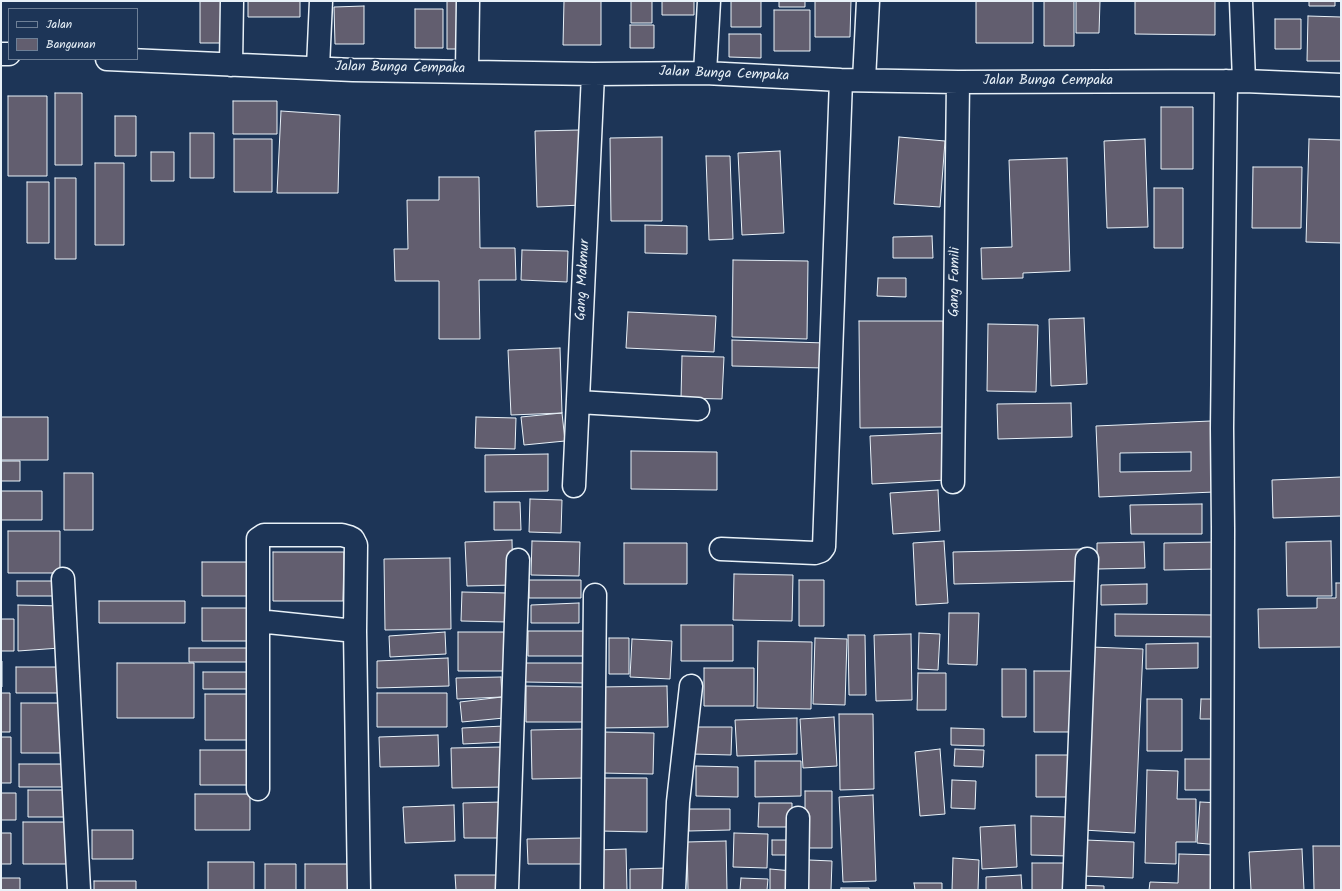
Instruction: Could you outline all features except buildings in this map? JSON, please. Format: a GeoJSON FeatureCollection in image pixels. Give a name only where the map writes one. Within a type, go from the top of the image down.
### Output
{"type":"FeatureCollection","features":[{"type":"Feature","properties":{"kind":"street"},"geometry":{"type":"LineString","coordinates":[[232,1],[232,65]]}},
{"type":"Feature","properties":{"kind":"street"},"geometry":{"type":"LineString","coordinates":[[318,67],[321,1]]}},
{"type":"Feature","properties":{"kind":"street"},"geometry":{"type":"LineString","coordinates":[[467,71],[468,1]]}},
{"type":"Feature","properties":{"kind":"street"},"geometry":{"type":"LineString","coordinates":[[705,73],[709,1]]}},
{"type":"Feature","properties":{"kind":"street"},"geometry":{"type":"LineString","coordinates":[[864,80],[868,1]]}},
{"type":"Feature","properties":{"kind":"street"},"geometry":{"type":"LineString","coordinates":[[1222,890],[1222,428],[1235,81],[1241,1]]}},
{"type":"Feature","properties":{"kind":"street","name":"Jalan Bunga Cempaka"},"geometry":{"type":"LineString","coordinates":[[128,60],[318,67],[353,70],[593,74],[705,73],[841,80],[958,82],[1235,81],[1341,85]]}},
{"type":"Feature","properties":{"kind":"street","name":"Gang Makmur"},"geometry":{"type":"LineString","coordinates":[[574,486],[593,74]]}},
{"type":"Feature","properties":{"kind":"street"},"geometry":{"type":"LineString","coordinates":[[721,549],[815,553],[821,551],[824,547],[841,80]]}},
{"type":"Feature","properties":{"kind":"street","name":"Gang Famili"},"geometry":{"type":"LineString","coordinates":[[953,482],[958,82]]}},
{"type":"Feature","properties":{"kind":"street"},"geometry":{"type":"LineString","coordinates":[[578,402],[698,409]]}},
{"type":"Feature","properties":{"kind":"street"},"geometry":{"type":"LineString","coordinates":[[258,789],[258,539],[264,535],[342,535],[353,539],[356,545],[355,631],[359,890]]}},
{"type":"Feature","properties":{"kind":"street"},"geometry":{"type":"LineString","coordinates":[[1074,890],[1087,559]]}},
{"type":"Feature","properties":{"kind":"street"},"geometry":{"type":"LineString","coordinates":[[507,890],[518,560]]}},
{"type":"Feature","properties":{"kind":"street"},"geometry":{"type":"LineString","coordinates":[[63,579],[80,890]]}},
{"type":"Feature","properties":{"kind":"street"},"geometry":{"type":"LineString","coordinates":[[592,890],[595,595]]}},
{"type":"Feature","properties":{"kind":"street"},"geometry":{"type":"LineString","coordinates":[[258,620],[355,631]]}},
{"type":"Feature","properties":{"kind":"street"},"geometry":{"type":"LineString","coordinates":[[674,890],[677,815],[691,686]]}},
{"type":"Feature","properties":{"kind":"street"},"geometry":{"type":"LineString","coordinates":[[797,890],[798,818]]}}]}
